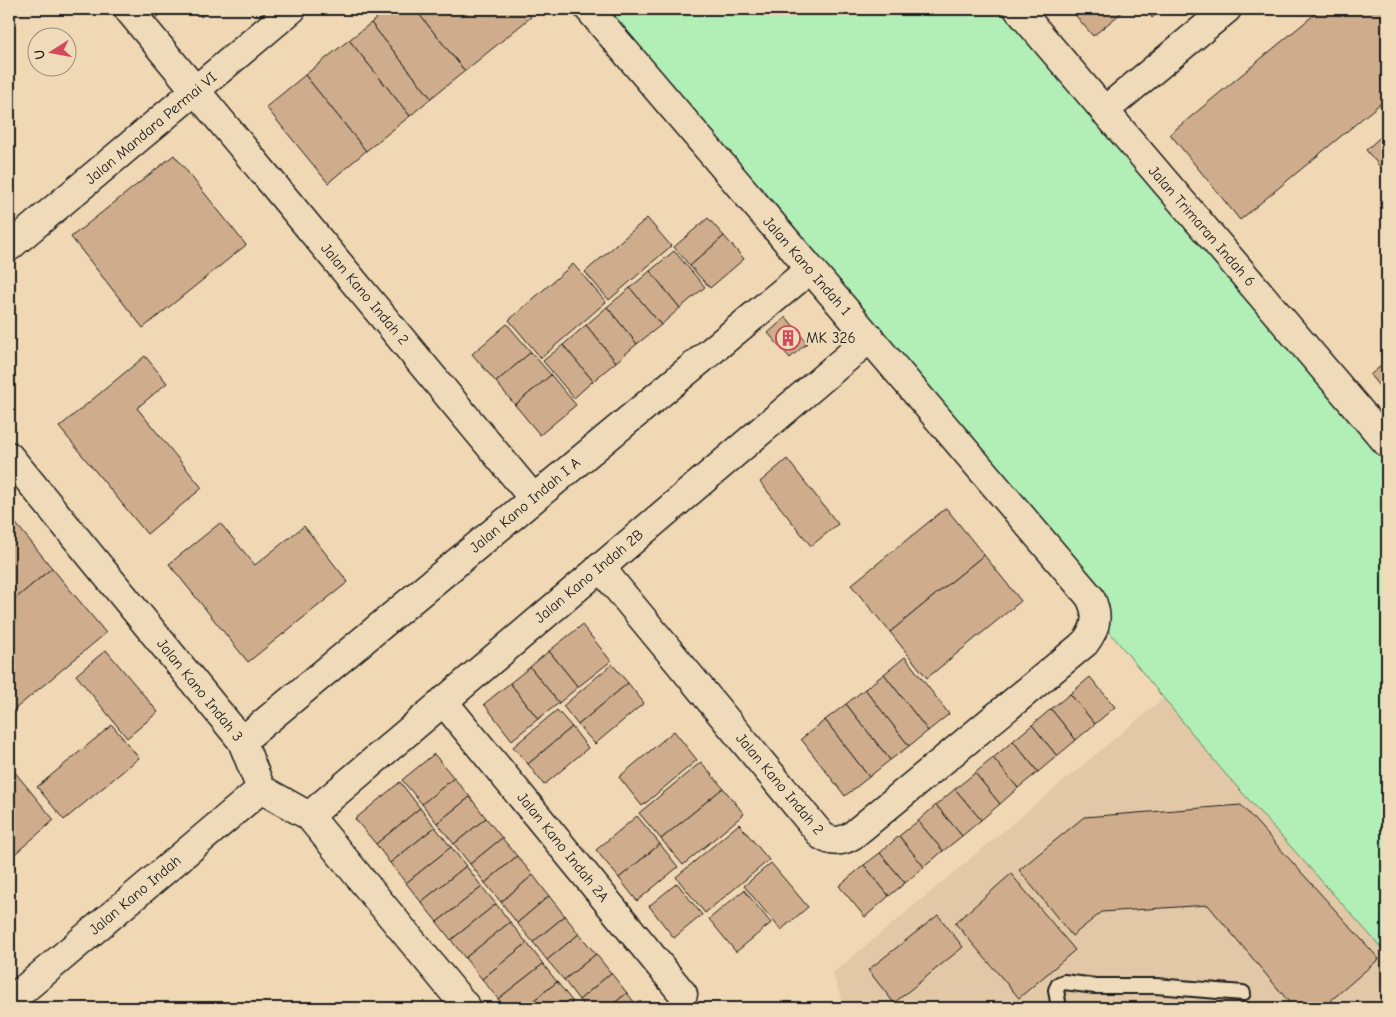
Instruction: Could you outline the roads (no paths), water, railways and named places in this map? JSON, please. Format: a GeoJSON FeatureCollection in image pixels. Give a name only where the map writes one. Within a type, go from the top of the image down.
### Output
{"type":"FeatureCollection","features":[{"type":"Feature","properties":{"kind":"street","name":"Jalan Kano Indah 2"},"geometry":{"type":"LineString","coordinates":[[128,9],[533,498]]}},
{"type":"Feature","properties":{"kind":"street","name":"Jalan Mandara Permai VI"},"geometry":{"type":"LineString","coordinates":[[9,247],[292,9]]}},
{"type":"Feature","properties":{"kind":"street","name":"Jalan Kano Indah 1"},"geometry":{"type":"LineString","coordinates":[[589,9],[809,270],[870,338],[1090,597],[1096,608],[1097,619],[1094,631],[1085,643]]}},
{"type":"Feature","properties":{"kind":"street","name":"Jalan Trimaran Indah 6"},"geometry":{"type":"LineString","coordinates":[[1018,9],[1387,443]]}},
{"type":"Feature","properties":{"kind":"street"},"geometry":{"type":"LineString","coordinates":[[1104,111],[1226,9]]}},
{"type":"Feature","properties":{"kind":"street","name":"Jalan Kano Indah I A"},"geometry":{"type":"LineString","coordinates":[[242,741],[809,270]]}},
{"type":"Feature","properties":{"kind":"street","name":"Jalan Kano Indah 2B"},"geometry":{"type":"LineString","coordinates":[[310,816],[870,338]]}},
{"type":"Feature","properties":{"kind":"street","name":"Jalan Kano Indah 3"},"geometry":{"type":"LineString","coordinates":[[9,456],[242,741],[261,789]]}},
{"type":"Feature","properties":{"kind":"street","name":"Jalan Kano Indah 2"},"geometry":{"type":"LineString","coordinates":[[600,567],[822,836],[836,841],[845,840],[853,835],[1085,643]]}},
{"type":"Feature","properties":{"kind":"street","name":"Jalan Kano Indah 2A"},"geometry":{"type":"LineString","coordinates":[[443,701],[683,994]]}},
{"type":"Feature","properties":{"kind":"street"},"geometry":{"type":"LineString","coordinates":[[261,789],[310,816],[467,1008]]}},
{"type":"Feature","properties":{"kind":"street","name":"Jalan Kano Indah"},"geometry":{"type":"LineString","coordinates":[[9,1002],[261,789]]}},
{"type":"Feature","properties":{"kind":"lane"},"geometry":{"type":"LineString","coordinates":[[1059,1008],[1056,990],[1059,984],[1064,982],[1095,986],[1156,986],[1243,993]]}},
{"type":"Feature","properties":{"kind":"place","name":"MK 326"},"geometry":{"type":"Point","coordinates":[788,338]}}]}
